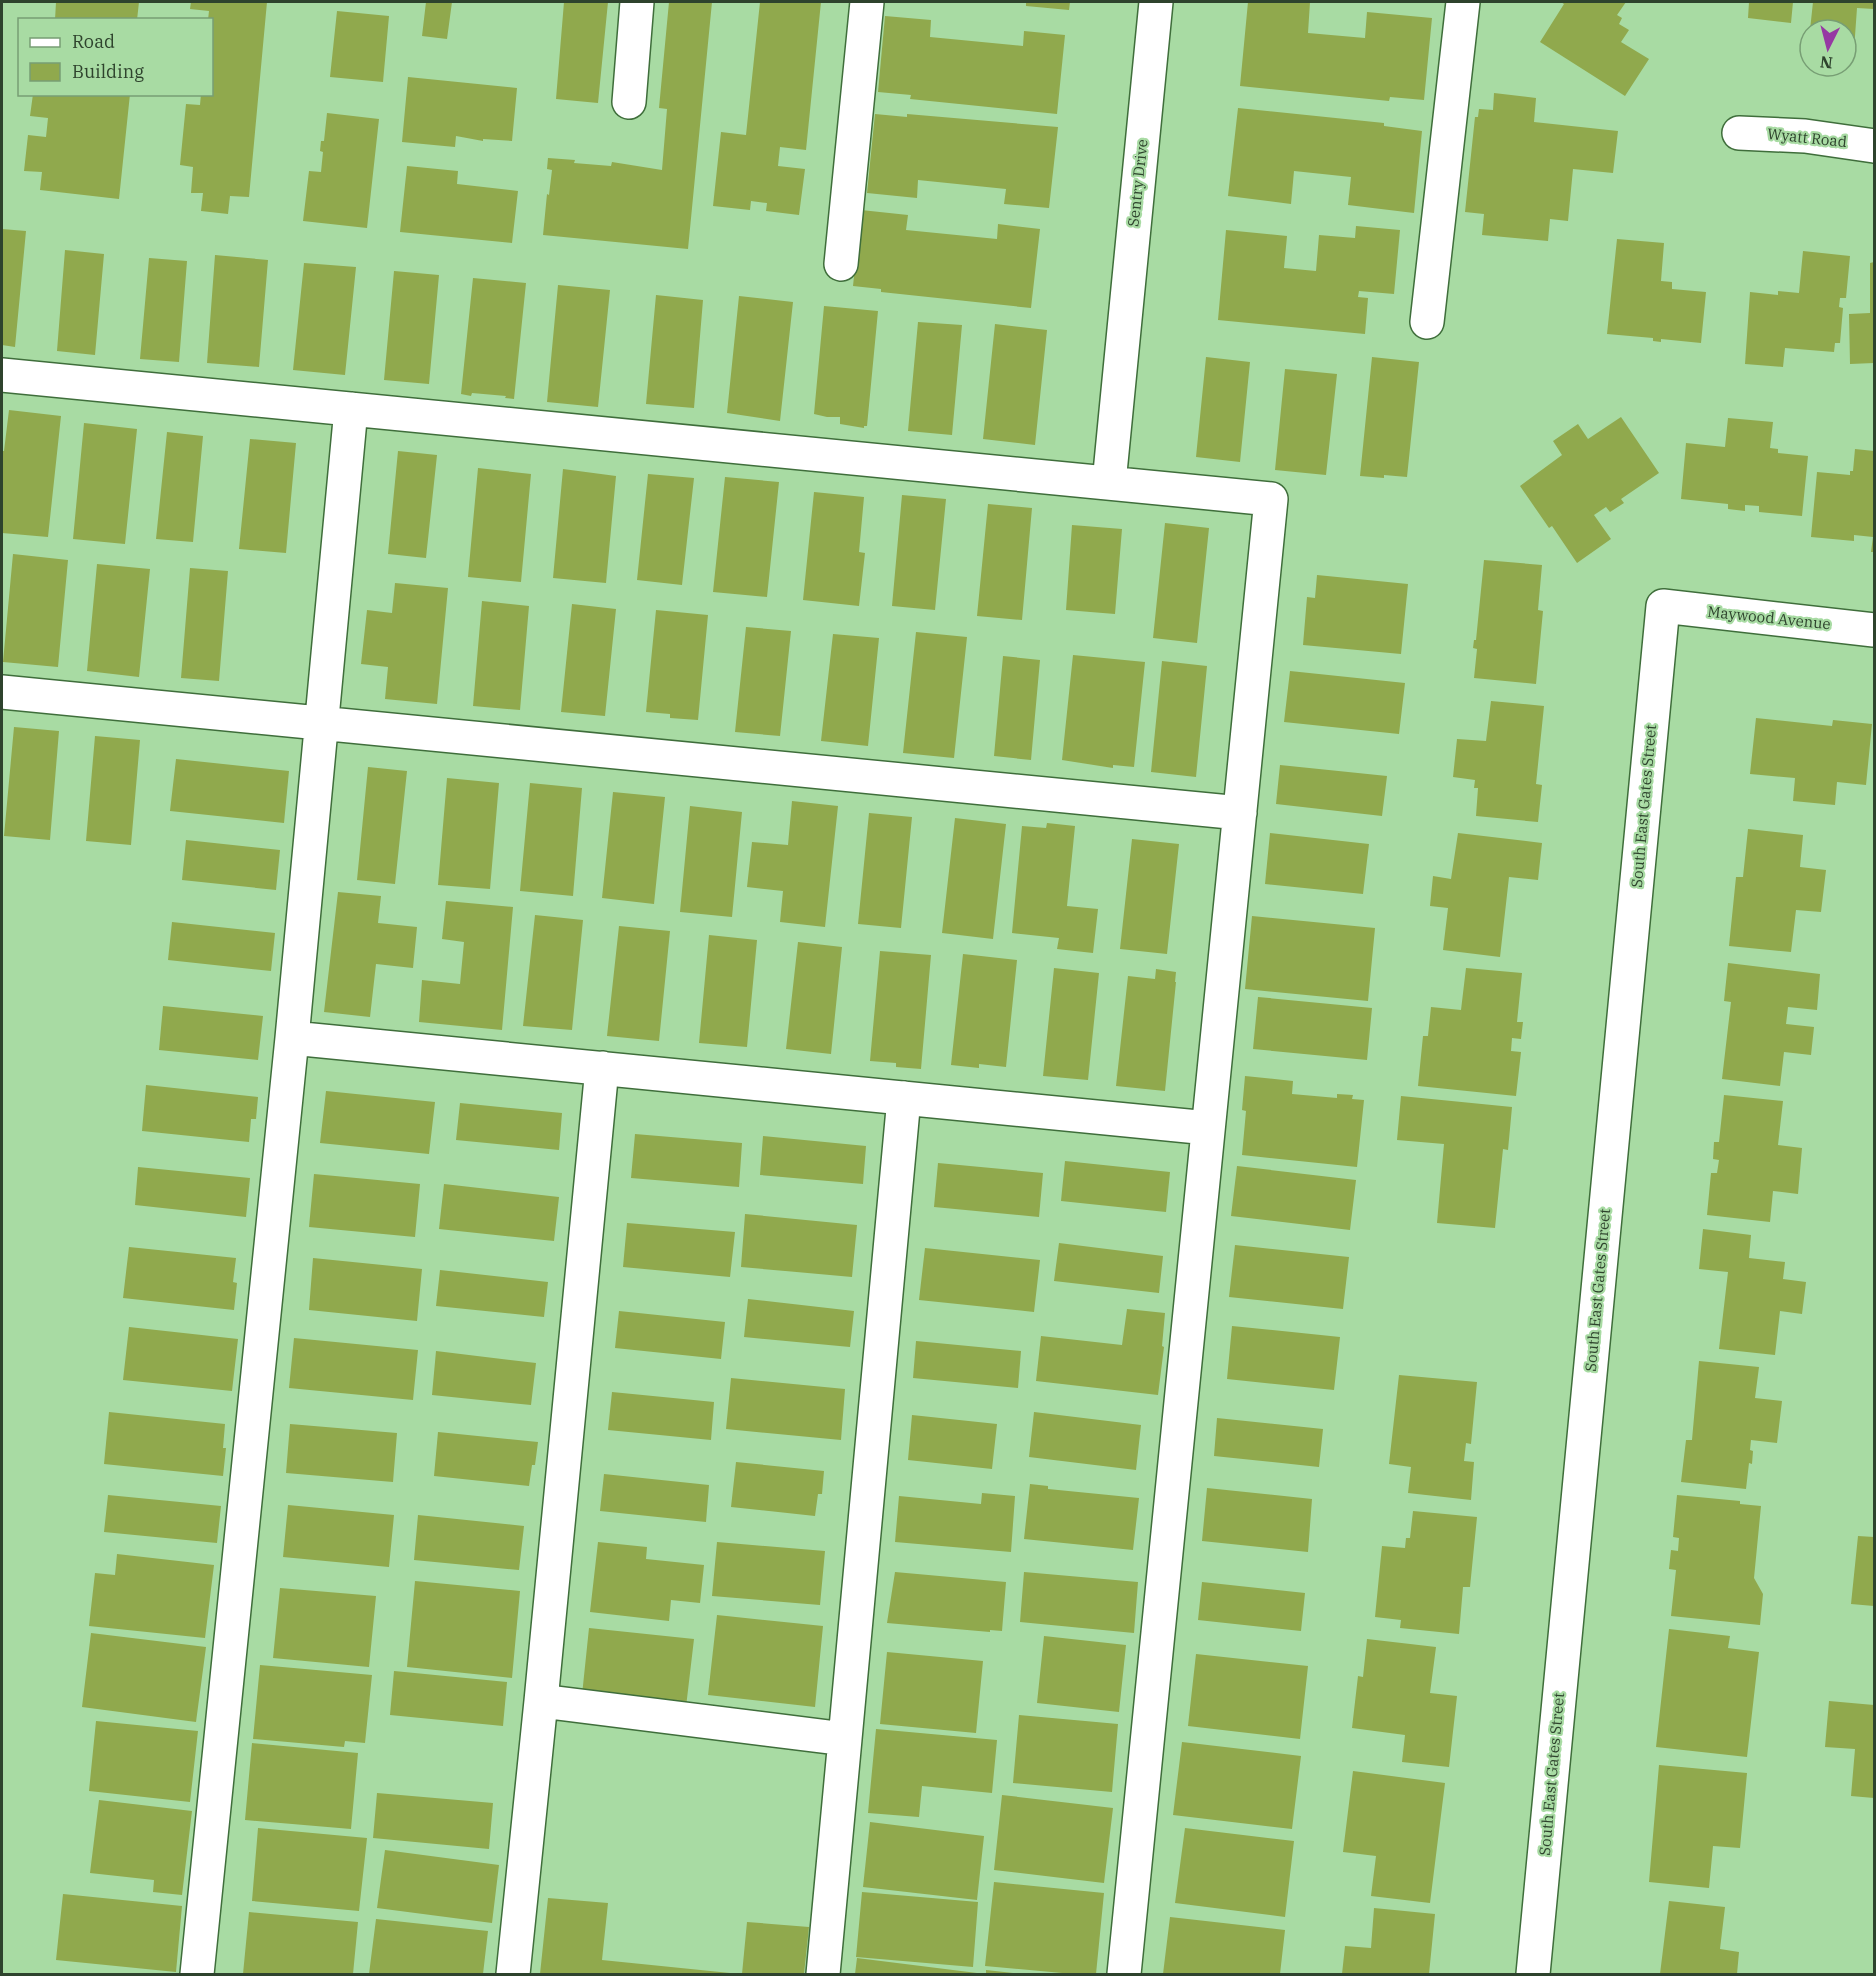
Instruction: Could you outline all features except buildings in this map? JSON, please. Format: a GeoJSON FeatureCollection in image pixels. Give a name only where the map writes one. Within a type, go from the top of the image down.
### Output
{"type":"FeatureCollection","features":[{"type":"Feature","properties":{"kind":"street"},"geometry":{"type":"LineString","coordinates":[[629,102],[637,2]]}},
{"type":"Feature","properties":{"kind":"street"},"geometry":{"type":"LineString","coordinates":[[841,264],[867,2]]}},
{"type":"Feature","properties":{"kind":"street","name":"Sentry Drive"},"geometry":{"type":"LineString","coordinates":[[1109,483],[1156,2]]}},
{"type":"Feature","properties":{"kind":"street"},"geometry":{"type":"LineString","coordinates":[[1427,322],[1463,2]]}},
{"type":"Feature","properties":{"kind":"street","name":"Wyatt Road"},"geometry":{"type":"LineString","coordinates":[[1739,133],[1805,136],[1875,146]]}},
{"type":"Feature","properties":{"kind":"street"},"geometry":{"type":"LineString","coordinates":[[2,375],[1271,499],[1124,1974]]}},
{"type":"Feature","properties":{"kind":"street"},"geometry":{"type":"LineString","coordinates":[[197,1974],[292,1038],[351,409]]}},
{"type":"Feature","properties":{"kind":"street","name":"Maywood Avenue"},"geometry":{"type":"LineString","coordinates":[[1663,606],[1875,630]]}},
{"type":"Feature","properties":{"kind":"street","name":"South East Gates Street"},"geometry":{"type":"LineString","coordinates":[[1533,1974],[1663,606]]}},
{"type":"Feature","properties":{"kind":"street"},"geometry":{"type":"LineString","coordinates":[[2,692],[1240,813]]}},
{"type":"Feature","properties":{"kind":"street"},"geometry":{"type":"LineString","coordinates":[[292,1038],[1208,1128]]}},
{"type":"Feature","properties":{"kind":"street"},"geometry":{"type":"LineString","coordinates":[[513,1974],[603,1068]]}},
{"type":"Feature","properties":{"kind":"street"},"geometry":{"type":"LineString","coordinates":[[823,1974],[904,1098]]}},
{"type":"Feature","properties":{"kind":"street"},"geometry":{"type":"LineString","coordinates":[[541,1701],[845,1738]]}}]}
